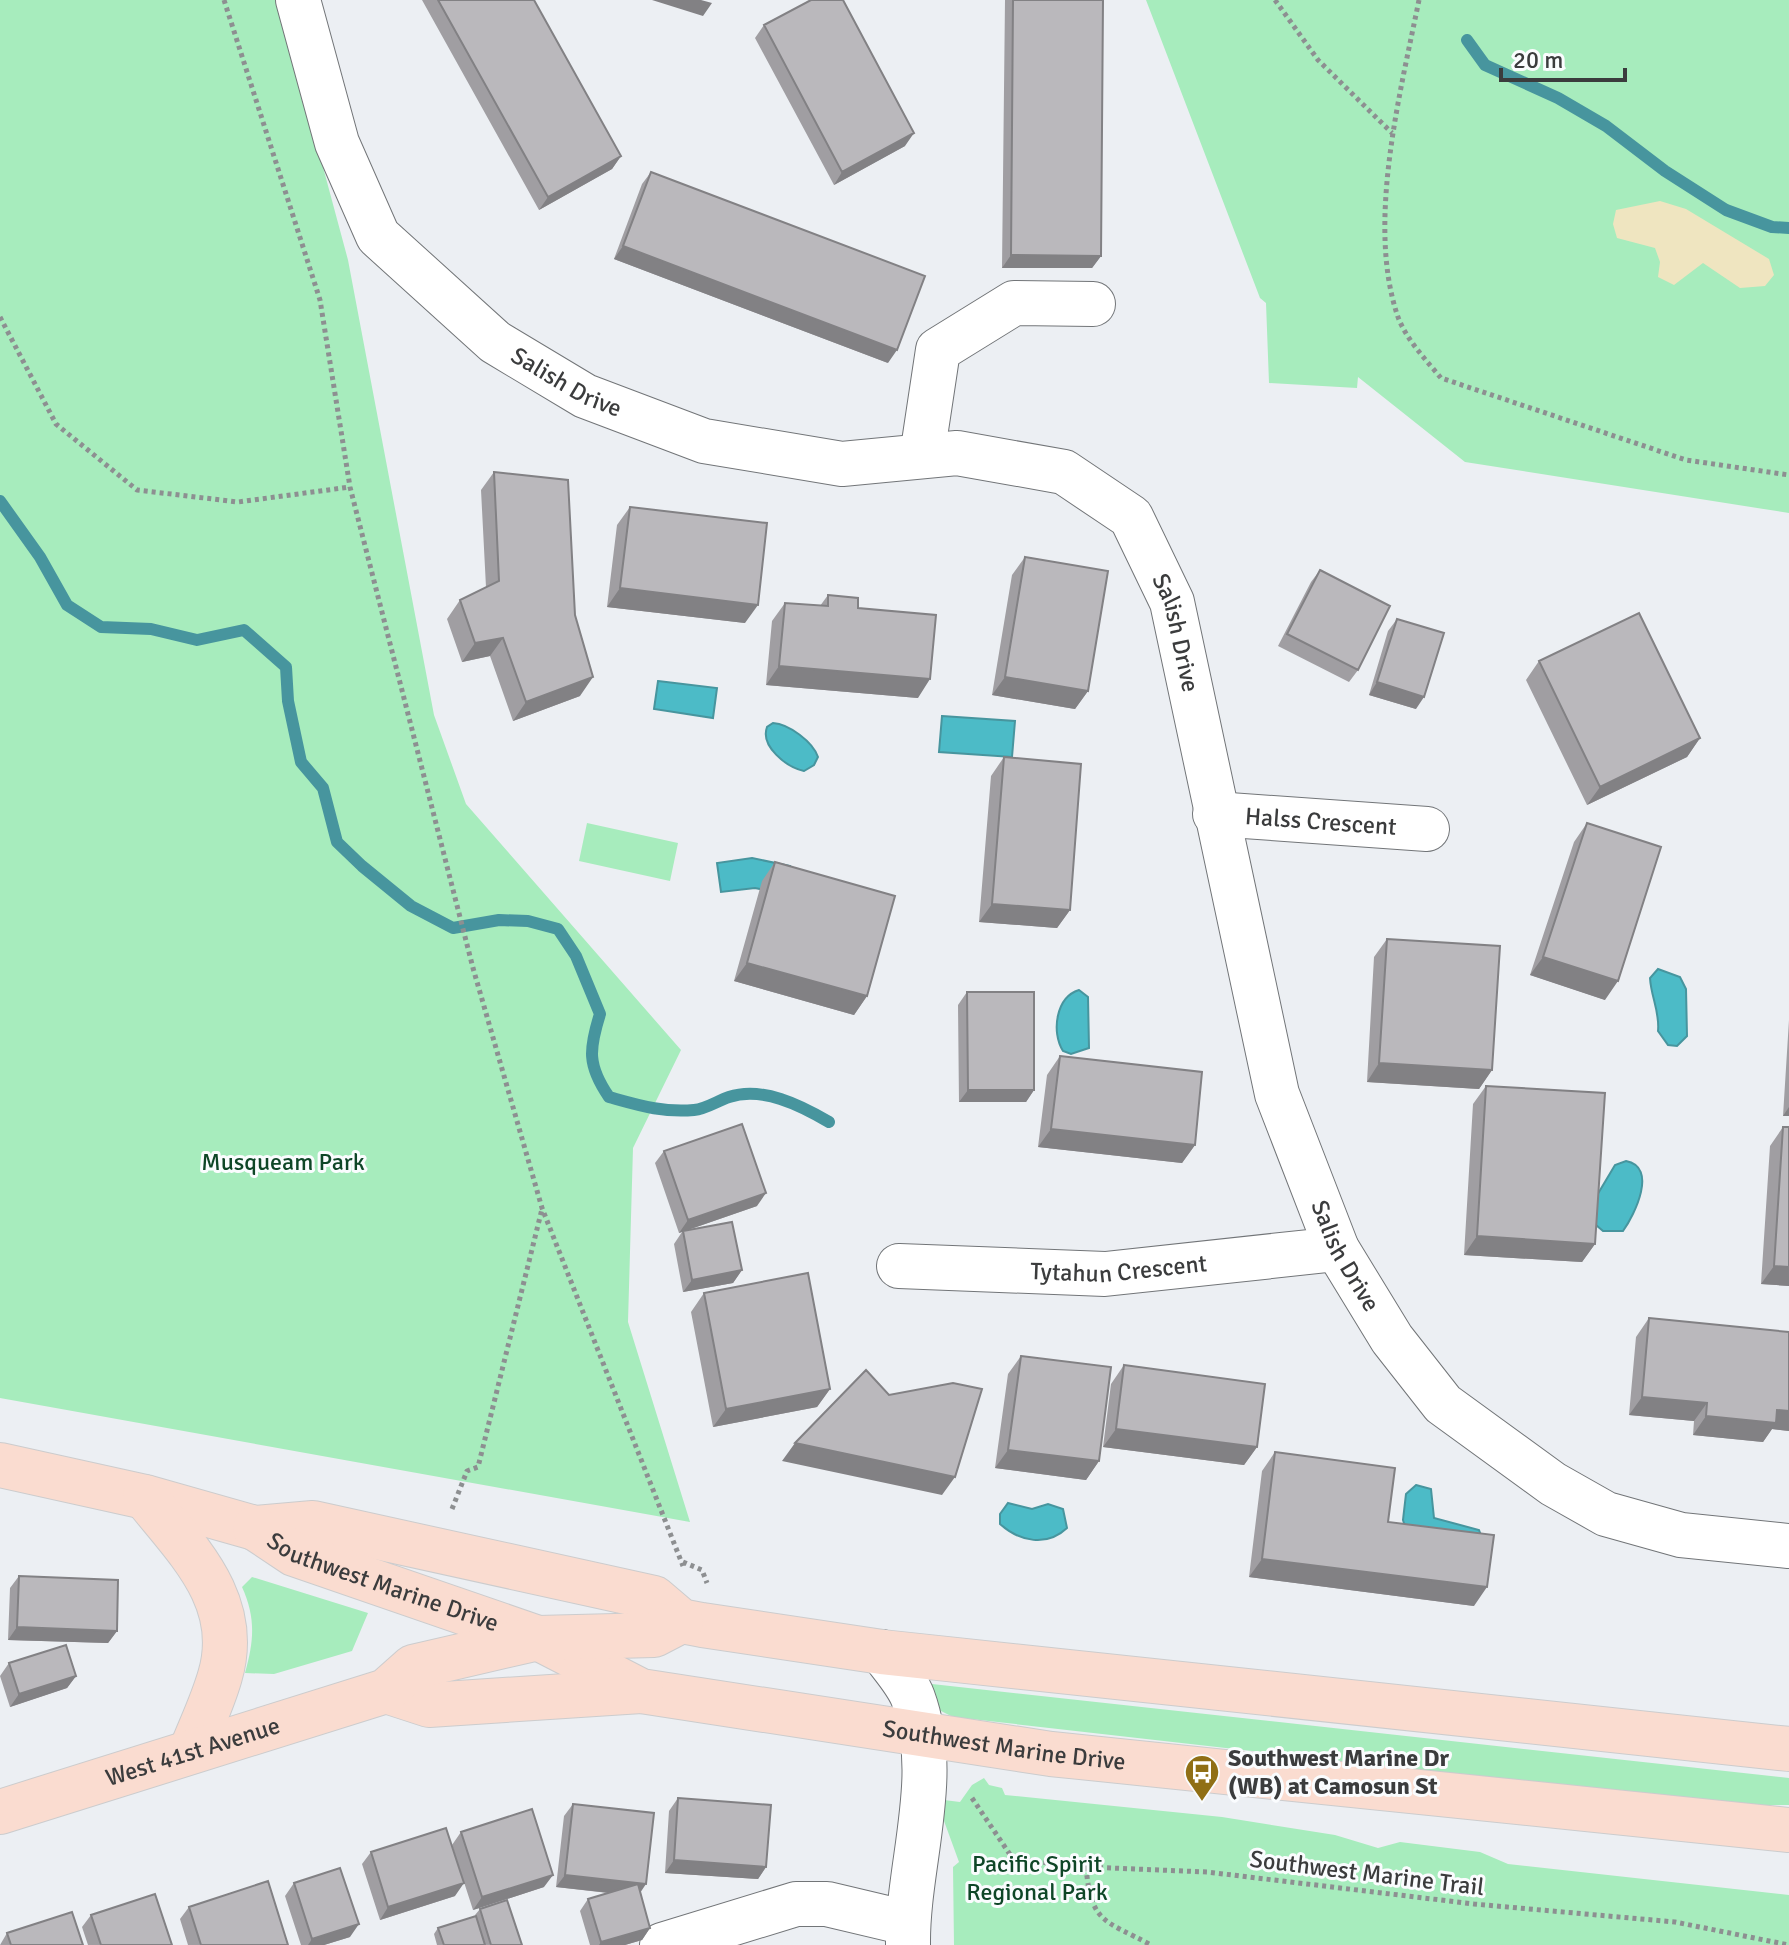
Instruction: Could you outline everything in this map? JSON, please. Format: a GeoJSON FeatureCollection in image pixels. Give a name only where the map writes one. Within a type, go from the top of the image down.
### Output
{"type":"FeatureCollection","features":[{"type":"Feature","properties":{"kind":"main road","name":"Southwest Marine Drive"},"geometry":{"type":"LineString","coordinates":[[0,1465],[145,1497],[255,1528],[294,1554],[538,1638],[641,1691],[1051,1754],[1789,1830]]}},
{"type":"Feature","properties":{"kind":"main road"},"geometry":{"type":"LineString","coordinates":[[145,1497],[207,1574],[220,1598],[226,1622],[220,1676],[191,1751]]}},
{"type":"Feature","properties":{"kind":"main road","name":"Southwest Marine Drive"},"geometry":{"type":"LineString","coordinates":[[255,1528],[313,1523],[654,1598],[681,1621],[882,1652],[1789,1749]]}},
{"type":"Feature","properties":{"kind":"main road","name":"West 41st Avenue"},"geometry":{"type":"LineString","coordinates":[[0,1812],[386,1691],[413,1667],[538,1638],[654,1635],[681,1621]]}},
{"type":"Feature","properties":{"kind":"main road"},"geometry":{"type":"LineString","coordinates":[[386,1691],[429,1705],[641,1691]]}},
{"type":"Feature","properties":{"kind":"street","name":"Salish Drive"},"geometry":{"type":"LineString","coordinates":[[298,0],[337,143],[378,236],[495,342],[585,396],[704,441],[842,464],[957,453],[1064,472],[1131,517],[1172,602],[1277,1094],[1337,1249],[1392,1339],[1443,1404],[1553,1484],[1606,1514],[1681,1535],[1789,1546]]}},
{"type":"Feature","properties":{"kind":"street"},"geometry":{"type":"LineString","coordinates":[[922,456],[938,350],[1014,303],[1093,304]]}},
{"type":"Feature","properties":{"kind":"street","name":"Halss Crescent"},"geometry":{"type":"LineString","coordinates":[[1215,814],[1427,829]]}},
{"type":"Feature","properties":{"kind":"street","name":"Tytahun Crescent"},"geometry":{"type":"LineString","coordinates":[[899,1266],[1105,1274],[1337,1249]]}},
{"type":"Feature","properties":{"kind":"street"},"geometry":{"type":"LineString","coordinates":[[662,1945],[796,1904],[827,1904],[908,1934],[923,1798],[922,1736],[912,1696],[882,1652]]}},
{"type":"Feature","properties":{"kind":"path"},"geometry":{"type":"LineString","coordinates":[[224,0],[320,300],[350,487],[469,953],[542,1208],[683,1562],[702,1570]]}},
{"type":"Feature","properties":{"kind":"path"},"geometry":{"type":"LineString","coordinates":[[1275,0],[1318,60],[1393,134]]}},
{"type":"Feature","properties":{"kind":"path"},"geometry":{"type":"LineString","coordinates":[[1419,0],[1393,134],[1385,267],[1399,320],[1441,378],[1686,460],[1789,475]]}},
{"type":"Feature","properties":{"kind":"path"},"geometry":{"type":"LineString","coordinates":[[0,317],[56,424],[137,490],[238,502],[350,487]]}},
{"type":"Feature","properties":{"kind":"path"},"geometry":{"type":"LineString","coordinates":[[450,1513],[467,1471],[478,1467],[542,1208]]}},
{"type":"Feature","properties":{"kind":"path","name":"Southwest Marine Trail"},"geometry":{"type":"LineString","coordinates":[[972,1798],[1013,1859],[1086,1867],[1207,1872],[1474,1904],[1675,1922],[1789,1945]]}},
{"type":"Feature","properties":{"kind":"path"},"geometry":{"type":"LineString","coordinates":[[1086,1867],[1088,1896],[1100,1918],[1151,1945]]}},
{"type":"Feature","properties":{"kind":"green space","name":"Musqueam Park"},"geometry":{"type":"Polygon","coordinates":[[[0,0],[278,0],[348,260],[434,715],[466,804],[681,1050],[633,1148],[628,1322],[690,1522],[0,1398],[0,0]]]}},
{"type":"Feature","properties":{"kind":"green space"},"geometry":{"type":"Polygon","coordinates":[[[1146,0],[1789,0],[1789,513],[1465,462],[1358,377],[1357,388],[1269,383],[1266,303],[1260,298],[1146,0]]]}},
{"type":"Feature","properties":{"kind":"green space"},"geometry":{"type":"Polygon","coordinates":[[[587,823],[678,843],[670,881],[579,861],[587,823]]]}},
{"type":"Feature","properties":{"kind":"green space"},"geometry":{"type":"Polygon","coordinates":[[[252,1577],[368,1613],[352,1651],[274,1674],[245,1673],[252,1630],[250,1609],[242,1587],[252,1577]]]}},
{"type":"Feature","properties":{"kind":"green space"},"geometry":{"type":"Polygon","coordinates":[[[932,1684],[1789,1778],[1789,1805],[1729,1805],[953,1717],[937,1709],[928,1688],[932,1684]]]}},
{"type":"Feature","properties":{"kind":"green space","name":"Pacific Spirit Regional Park"},"geometry":{"type":"Polygon","coordinates":[[[984,1778],[989,1785],[1002,1788],[1005,1795],[1222,1817],[1335,1835],[1378,1848],[1400,1842],[1480,1852],[1508,1864],[1789,1895],[1789,1945],[954,1945],[953,1867],[959,1862],[936,1799],[960,1802],[972,1785],[984,1778]]]}},
{"type":"Feature","properties":{"kind":"sand"},"geometry":{"type":"Polygon","coordinates":[[[1660,201],[1686,209],[1769,259],[1774,275],[1765,286],[1740,288],[1703,263],[1674,285],[1658,277],[1660,262],[1655,248],[1617,238],[1613,224],[1616,210],[1660,201]]]}},
{"type":"Feature","properties":{"kind":"water"},"geometry":{"type":"Polygon","coordinates":[[[658,681],[717,688],[713,718],[654,709],[658,681]]]}},
{"type":"Feature","properties":{"kind":"water"},"geometry":{"type":"Polygon","coordinates":[[[942,716],[1015,721],[1012,757],[939,752],[942,716]]]}},
{"type":"Feature","properties":{"kind":"water"},"geometry":{"type":"Polygon","coordinates":[[[773,723],[793,730],[806,740],[818,757],[814,765],[804,771],[776,755],[766,734],[767,727],[773,723]]]}},
{"type":"Feature","properties":{"kind":"water"},"geometry":{"type":"Polygon","coordinates":[[[752,858],[790,866],[784,894],[755,888],[721,892],[717,863],[752,858]]]}},
{"type":"Feature","properties":{"kind":"water"},"geometry":{"type":"Polygon","coordinates":[[[1658,969],[1680,977],[1686,989],[1687,1036],[1677,1046],[1668,1045],[1658,1031],[1650,978],[1658,969]]]}},
{"type":"Feature","properties":{"kind":"water"},"geometry":{"type":"Polygon","coordinates":[[[1079,990],[1088,997],[1089,1048],[1071,1054],[1063,1051],[1059,1043],[1058,1016],[1065,1000],[1079,990]]]}},
{"type":"Feature","properties":{"kind":"water"},"geometry":{"type":"Polygon","coordinates":[[[1626,1161],[1636,1165],[1641,1172],[1638,1203],[1623,1231],[1603,1231],[1596,1225],[1593,1202],[1615,1165],[1626,1161]]]}},
{"type":"Feature","properties":{"kind":"water"},"geometry":{"type":"Polygon","coordinates":[[[1416,1485],[1431,1489],[1434,1518],[1479,1530],[1482,1538],[1406,1530],[1403,1520],[1406,1494],[1416,1485]]]}},
{"type":"Feature","properties":{"kind":"water"},"geometry":{"type":"Polygon","coordinates":[[[1008,1503],[1032,1509],[1048,1504],[1063,1509],[1067,1528],[1042,1540],[1016,1535],[1000,1524],[1000,1514],[1008,1503]]]}},
{"type":"Feature","properties":{"kind":"building"},"geometry":{"type":"Polygon","coordinates":[[[438,0],[534,0],[621,156],[548,197],[438,0]]]}},
{"type":"Feature","properties":{"kind":"building"},"geometry":{"type":"Polygon","coordinates":[[[811,0],[843,0],[914,133],[842,172],[764,25],[811,0]]]}},
{"type":"Feature","properties":{"kind":"building"},"geometry":{"type":"Polygon","coordinates":[[[1013,0],[1103,0],[1101,256],[1011,255],[1013,0]]]}},
{"type":"Feature","properties":{"kind":"building"},"geometry":{"type":"Polygon","coordinates":[[[651,172],[925,276],[897,350],[623,246],[651,172]]]}},
{"type":"Feature","properties":{"kind":"building"},"geometry":{"type":"Polygon","coordinates":[[[494,472],[568,480],[575,615],[593,677],[526,702],[503,638],[475,643],[460,600],[499,581],[494,472]]]}},
{"type":"Feature","properties":{"kind":"building"},"geometry":{"type":"Polygon","coordinates":[[[630,507],[767,523],[758,605],[620,588],[630,507]]]}},
{"type":"Feature","properties":{"kind":"building"},"geometry":{"type":"Polygon","coordinates":[[[1025,557],[1108,571],[1088,691],[1005,677],[1025,557]]]}},
{"type":"Feature","properties":{"kind":"building"},"geometry":{"type":"Polygon","coordinates":[[[1320,570],[1390,606],[1358,670],[1287,634],[1320,570]]]}},
{"type":"Feature","properties":{"kind":"building"},"geometry":{"type":"Polygon","coordinates":[[[828,595],[858,598],[858,608],[936,615],[930,679],[779,666],[785,603],[828,606],[828,595]]]}},
{"type":"Feature","properties":{"kind":"building"},"geometry":{"type":"Polygon","coordinates":[[[1639,613],[1700,738],[1600,787],[1539,661],[1639,613]]]}},
{"type":"Feature","properties":{"kind":"building"},"geometry":{"type":"Polygon","coordinates":[[[1397,619],[1444,633],[1424,697],[1377,682],[1397,619]]]}},
{"type":"Feature","properties":{"kind":"building"},"geometry":{"type":"Polygon","coordinates":[[[1004,757],[1081,764],[1070,910],[992,904],[1004,757]]]}},
{"type":"Feature","properties":{"kind":"building"},"geometry":{"type":"Polygon","coordinates":[[[1587,823],[1661,847],[1618,981],[1543,957],[1587,823]]]}},
{"type":"Feature","properties":{"kind":"building"},"geometry":{"type":"Polygon","coordinates":[[[775,862],[895,896],[867,996],[747,963],[775,862]]]}},
{"type":"Feature","properties":{"kind":"building"},"geometry":{"type":"Polygon","coordinates":[[[1387,939],[1500,946],[1492,1070],[1379,1063],[1387,939]]]}},
{"type":"Feature","properties":{"kind":"building"},"geometry":{"type":"Polygon","coordinates":[[[967,992],[1034,992],[1034,1090],[968,1090],[967,992]]]}},
{"type":"Feature","properties":{"kind":"building"},"geometry":{"type":"Polygon","coordinates":[[[1060,1056],[1202,1072],[1195,1145],[1051,1129],[1060,1056]]]}},
{"type":"Feature","properties":{"kind":"building"},"geometry":{"type":"Polygon","coordinates":[[[1486,1086],[1605,1093],[1595,1244],[1477,1236],[1486,1086]]]}},
{"type":"Feature","properties":{"kind":"building"},"geometry":{"type":"Polygon","coordinates":[[[742,1124],[766,1193],[688,1220],[664,1151],[742,1124]]]}},
{"type":"Feature","properties":{"kind":"building"},"geometry":{"type":"Polygon","coordinates":[[[1783,1127],[1789,1127],[1789,1267],[1774,1266],[1783,1127]]]}},
{"type":"Feature","properties":{"kind":"building"},"geometry":{"type":"Polygon","coordinates":[[[732,1222],[742,1270],[692,1280],[683,1231],[732,1222]]]}},
{"type":"Feature","properties":{"kind":"building"},"geometry":{"type":"Polygon","coordinates":[[[808,1273],[830,1389],[726,1409],[704,1293],[808,1273]]]}},
{"type":"Feature","properties":{"kind":"building"},"geometry":{"type":"Polygon","coordinates":[[[1649,1318],[1789,1332],[1789,1411],[1777,1410],[1776,1423],[1706,1416],[1707,1403],[1642,1397],[1649,1318]]]}},
{"type":"Feature","properties":{"kind":"building"},"geometry":{"type":"Polygon","coordinates":[[[1021,1356],[1111,1367],[1099,1461],[1008,1450],[1021,1356]]]}},
{"type":"Feature","properties":{"kind":"building"},"geometry":{"type":"Polygon","coordinates":[[[1124,1365],[1265,1384],[1257,1447],[1116,1429],[1124,1365]]]}},
{"type":"Feature","properties":{"kind":"building"},"geometry":{"type":"Polygon","coordinates":[[[866,1370],[889,1395],[953,1383],[982,1389],[955,1477],[795,1443],[866,1370]]]}},
{"type":"Feature","properties":{"kind":"building"},"geometry":{"type":"Polygon","coordinates":[[[1275,1452],[1395,1468],[1388,1522],[1494,1535],[1487,1587],[1262,1559],[1275,1452]]]}},
{"type":"Feature","properties":{"kind":"building"},"geometry":{"type":"Polygon","coordinates":[[[19,1576],[118,1580],[117,1631],[17,1627],[19,1576]]]}},
{"type":"Feature","properties":{"kind":"building"},"geometry":{"type":"Polygon","coordinates":[[[66,1645],[76,1676],[19,1694],[9,1663],[66,1645]]]}},
{"type":"Feature","properties":{"kind":"building"},"geometry":{"type":"Polygon","coordinates":[[[678,1798],[771,1805],[766,1867],[674,1860],[678,1798]]]}},
{"type":"Feature","properties":{"kind":"building"},"geometry":{"type":"Polygon","coordinates":[[[573,1804],[654,1813],[646,1884],[565,1875],[573,1804]]]}},
{"type":"Feature","properties":{"kind":"building"},"geometry":{"type":"Polygon","coordinates":[[[532,1809],[553,1875],[482,1897],[461,1832],[532,1809]]]}},
{"type":"Feature","properties":{"kind":"building"},"geometry":{"type":"Polygon","coordinates":[[[446,1828],[464,1883],[388,1907],[371,1852],[446,1828]]]}},
{"type":"Feature","properties":{"kind":"building"},"geometry":{"type":"Polygon","coordinates":[[[340,1868],[359,1924],[312,1939],[294,1883],[340,1868]]]}},
{"type":"Feature","properties":{"kind":"building"},"geometry":{"type":"Polygon","coordinates":[[[268,1881],[288,1945],[201,1945],[189,1907],[268,1881]]]}},
{"type":"Feature","properties":{"kind":"building"},"geometry":{"type":"Polygon","coordinates":[[[638,1884],[650,1928],[601,1942],[588,1899],[638,1884]]]}},
{"type":"Feature","properties":{"kind":"building"},"geometry":{"type":"Polygon","coordinates":[[[155,1894],[172,1945],[101,1945],[91,1915],[155,1894]]]}},
{"type":"Feature","properties":{"kind":"building"},"geometry":{"type":"Polygon","coordinates":[[[507,1900],[522,1945],[491,1945],[480,1909],[507,1900]]]}},
{"type":"Feature","properties":{"kind":"building"},"geometry":{"type":"Polygon","coordinates":[[[72,1912],[83,1945],[11,1945],[7,1933],[72,1912]]]}},
{"type":"Feature","properties":{"kind":"building"},"geometry":{"type":"Polygon","coordinates":[[[476,1916],[485,1945],[444,1945],[438,1928],[476,1916]]]}},
{"type":"Feature","properties":{"kind":"waterway"},"geometry":{"type":"LineString","coordinates":[[1467,40],[1485,65],[1558,98],[1606,126],[1665,171],[1726,210],[1772,227],[1789,228]]}},
{"type":"Feature","properties":{"kind":"waterway"},"geometry":{"type":"LineString","coordinates":[[0,501],[40,557],[67,605],[101,627],[151,629],[197,640],[244,630],[286,667],[288,701],[301,762],[323,788],[337,842],[411,906],[453,928],[499,920],[528,921],[558,929],[576,956],[600,1014],[592,1057],[597,1075],[609,1097],[651,1108],[683,1111],[703,1108],[729,1097],[754,1094],[780,1099],[829,1122]]}},
{"type":"Feature","properties":{"kind":"place","name":"Southwest Marine Dr (WB) at Camosun St"},"geometry":{"type":"Point","coordinates":[1202,1803]}}]}
